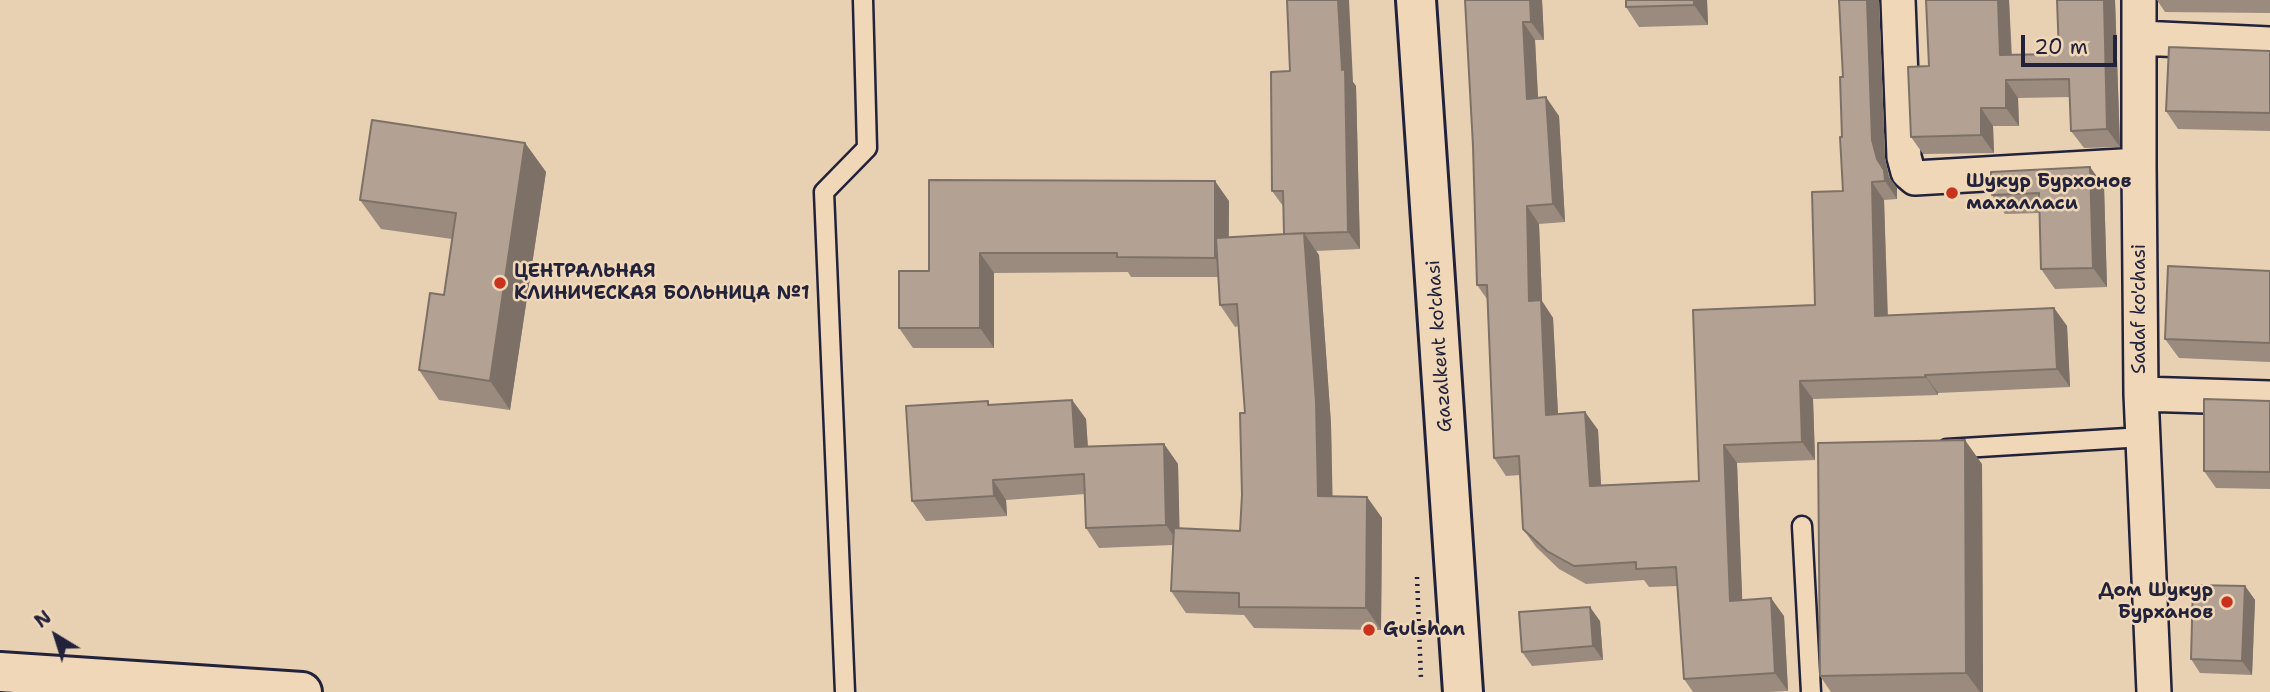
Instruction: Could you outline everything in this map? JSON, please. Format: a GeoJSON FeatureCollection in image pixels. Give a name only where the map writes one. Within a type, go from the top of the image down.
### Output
{"type":"FeatureCollection","features":[{"type":"Feature","properties":{"kind":"street","name":"Gazalkent ko'chasi"},"geometry":{"type":"LineString","coordinates":[[1416,0],[1463,692]]}},
{"type":"Feature","properties":{"kind":"street"},"geometry":{"type":"LineString","coordinates":[[1898,0],[1904,158],[1908,172],[1915,178],[2140,165]]}},
{"type":"Feature","properties":{"kind":"street","name":"Sadaf ko'chasi"},"geometry":{"type":"LineString","coordinates":[[2139,0],[2141,394],[2154,692]]}},
{"type":"Feature","properties":{"kind":"street"},"geometry":{"type":"LineString","coordinates":[[2140,38],[2270,44]]}},
{"type":"Feature","properties":{"kind":"street"},"geometry":{"type":"LineString","coordinates":[[2141,394],[2270,398]]}},
{"type":"Feature","properties":{"kind":"street"},"geometry":{"type":"LineString","coordinates":[[0,673],[302,692]]}},
{"type":"Feature","properties":{"kind":"lane"},"geometry":{"type":"LineString","coordinates":[[845,692],[824,192],[867,148],[863,0]]}},
{"type":"Feature","properties":{"kind":"lane"},"geometry":{"type":"LineString","coordinates":[[1924,450],[2143,437]]}},
{"type":"Feature","properties":{"kind":"lane"},"geometry":{"type":"LineString","coordinates":[[1802,526],[1811,692]]}},
{"type":"Feature","properties":{"kind":"path"},"geometry":{"type":"LineString","coordinates":[[1420,652],[1421,679]]}},
{"type":"Feature","properties":{"kind":"building"},"geometry":{"type":"Polygon","coordinates":[[[1287,0],[1338,0],[1342,70],[1345,69],[1348,232],[1284,234],[1283,191],[1272,191],[1271,72],[1290,71],[1287,0]]]}},
{"type":"Feature","properties":{"kind":"building"},"geometry":{"type":"Polygon","coordinates":[[[1465,0],[1530,0],[1531,22],[1523,22],[1527,99],[1546,97],[1553,204],[1527,206],[1529,301],[1541,300],[1546,415],[1585,412],[1590,486],[1699,481],[1693,310],[1815,305],[1812,192],[1843,191],[1840,77],[1843,77],[1839,0],[1867,0],[1872,140],[1877,159],[1884,170],[1885,181],[1872,182],[1875,316],[2054,308],[2057,369],[1800,381],[1802,442],[1724,445],[1730,601],[1771,598],[1775,673],[1684,679],[1676,567],[1636,569],[1636,562],[1574,566],[1547,551],[1523,529],[1519,456],[1494,458],[1487,285],[1477,285],[1465,0]]]}},
{"type":"Feature","properties":{"kind":"building"},"geometry":{"type":"Polygon","coordinates":[[[1626,0],[1694,0],[1694,5],[1626,7],[1626,0]]]}},
{"type":"Feature","properties":{"kind":"building"},"geometry":{"type":"Polygon","coordinates":[[[1926,0],[1998,0],[2000,55],[2059,54],[2057,0],[2104,0],[2107,129],[2071,131],[2069,79],[2006,80],[2006,108],[1981,108],[1981,135],[1911,137],[1908,67],[1929,66],[1926,0]]]}},
{"type":"Feature","properties":{"kind":"building"},"geometry":{"type":"Polygon","coordinates":[[[2169,47],[2270,51],[2270,113],[2166,111],[2169,47]]]}},
{"type":"Feature","properties":{"kind":"building","name":"ЦЕНТРАЛЬНАЯ КЛИНИЧЕСКАЯ БОЛЬНИЦА №1"},"geometry":{"type":"Polygon","coordinates":[[[372,120],[525,143],[490,381],[419,370],[430,293],[444,295],[456,213],[360,200],[372,120]]]}},
{"type":"Feature","properties":{"kind":"building"},"geometry":{"type":"Polygon","coordinates":[[[2090,167],[2093,268],[2041,269],[2039,193],[1992,195],[1991,172],[2090,167]]]}},
{"type":"Feature","properties":{"kind":"building"},"geometry":{"type":"Polygon","coordinates":[[[929,180],[1215,181],[1215,258],[1117,257],[1117,253],[980,253],[980,328],[899,328],[899,271],[929,271],[929,180]]]}},
{"type":"Feature","properties":{"kind":"building"},"geometry":{"type":"Polygon","coordinates":[[[1304,233],[1316,402],[1318,496],[1367,497],[1366,608],[1239,607],[1239,593],[1171,591],[1174,528],[1240,531],[1240,413],[1245,413],[1237,304],[1220,305],[1216,238],[1304,233]]]}},
{"type":"Feature","properties":{"kind":"building"},"geometry":{"type":"Polygon","coordinates":[[[2168,266],[2270,271],[2270,343],[2165,339],[2168,266]]]}},
{"type":"Feature","properties":{"kind":"building"},"geometry":{"type":"Polygon","coordinates":[[[2204,399],[2270,401],[2270,472],[2204,471],[2204,399]]]}},
{"type":"Feature","properties":{"kind":"building"},"geometry":{"type":"Polygon","coordinates":[[[1072,400],[1075,447],[1164,444],[1166,525],[1086,528],[1084,474],[993,480],[994,496],[912,501],[906,406],[1072,400]]]}},
{"type":"Feature","properties":{"kind":"building"},"geometry":{"type":"Polygon","coordinates":[[[1965,440],[1966,673],[1820,676],[1818,443],[1965,440]]]}},
{"type":"Feature","properties":{"kind":"building"},"geometry":{"type":"Polygon","coordinates":[[[2193,585],[2245,586],[2242,661],[2191,659],[2193,585]]]}},
{"type":"Feature","properties":{"kind":"building"},"geometry":{"type":"Polygon","coordinates":[[[1590,607],[1593,646],[1522,652],[1519,612],[1590,607]]]}},
{"type":"Feature","properties":{"kind":"place","name":"Шукур Бурхонов махалласи"},"geometry":{"type":"Point","coordinates":[1952,193]}},
{"type":"Feature","properties":{"kind":"place","name":"ЦЕНТРАЛЬНАЯ КЛИНИЧЕСКАЯ БОЛЬНИЦА №1"},"geometry":{"type":"Point","coordinates":[500,283]}},
{"type":"Feature","properties":{"kind":"place","name":"Дом Шукур Бурханов"},"geometry":{"type":"Point","coordinates":[2227,602]}},
{"type":"Feature","properties":{"kind":"place","name":"Gulshan"},"geometry":{"type":"Point","coordinates":[1369,630]}}]}
